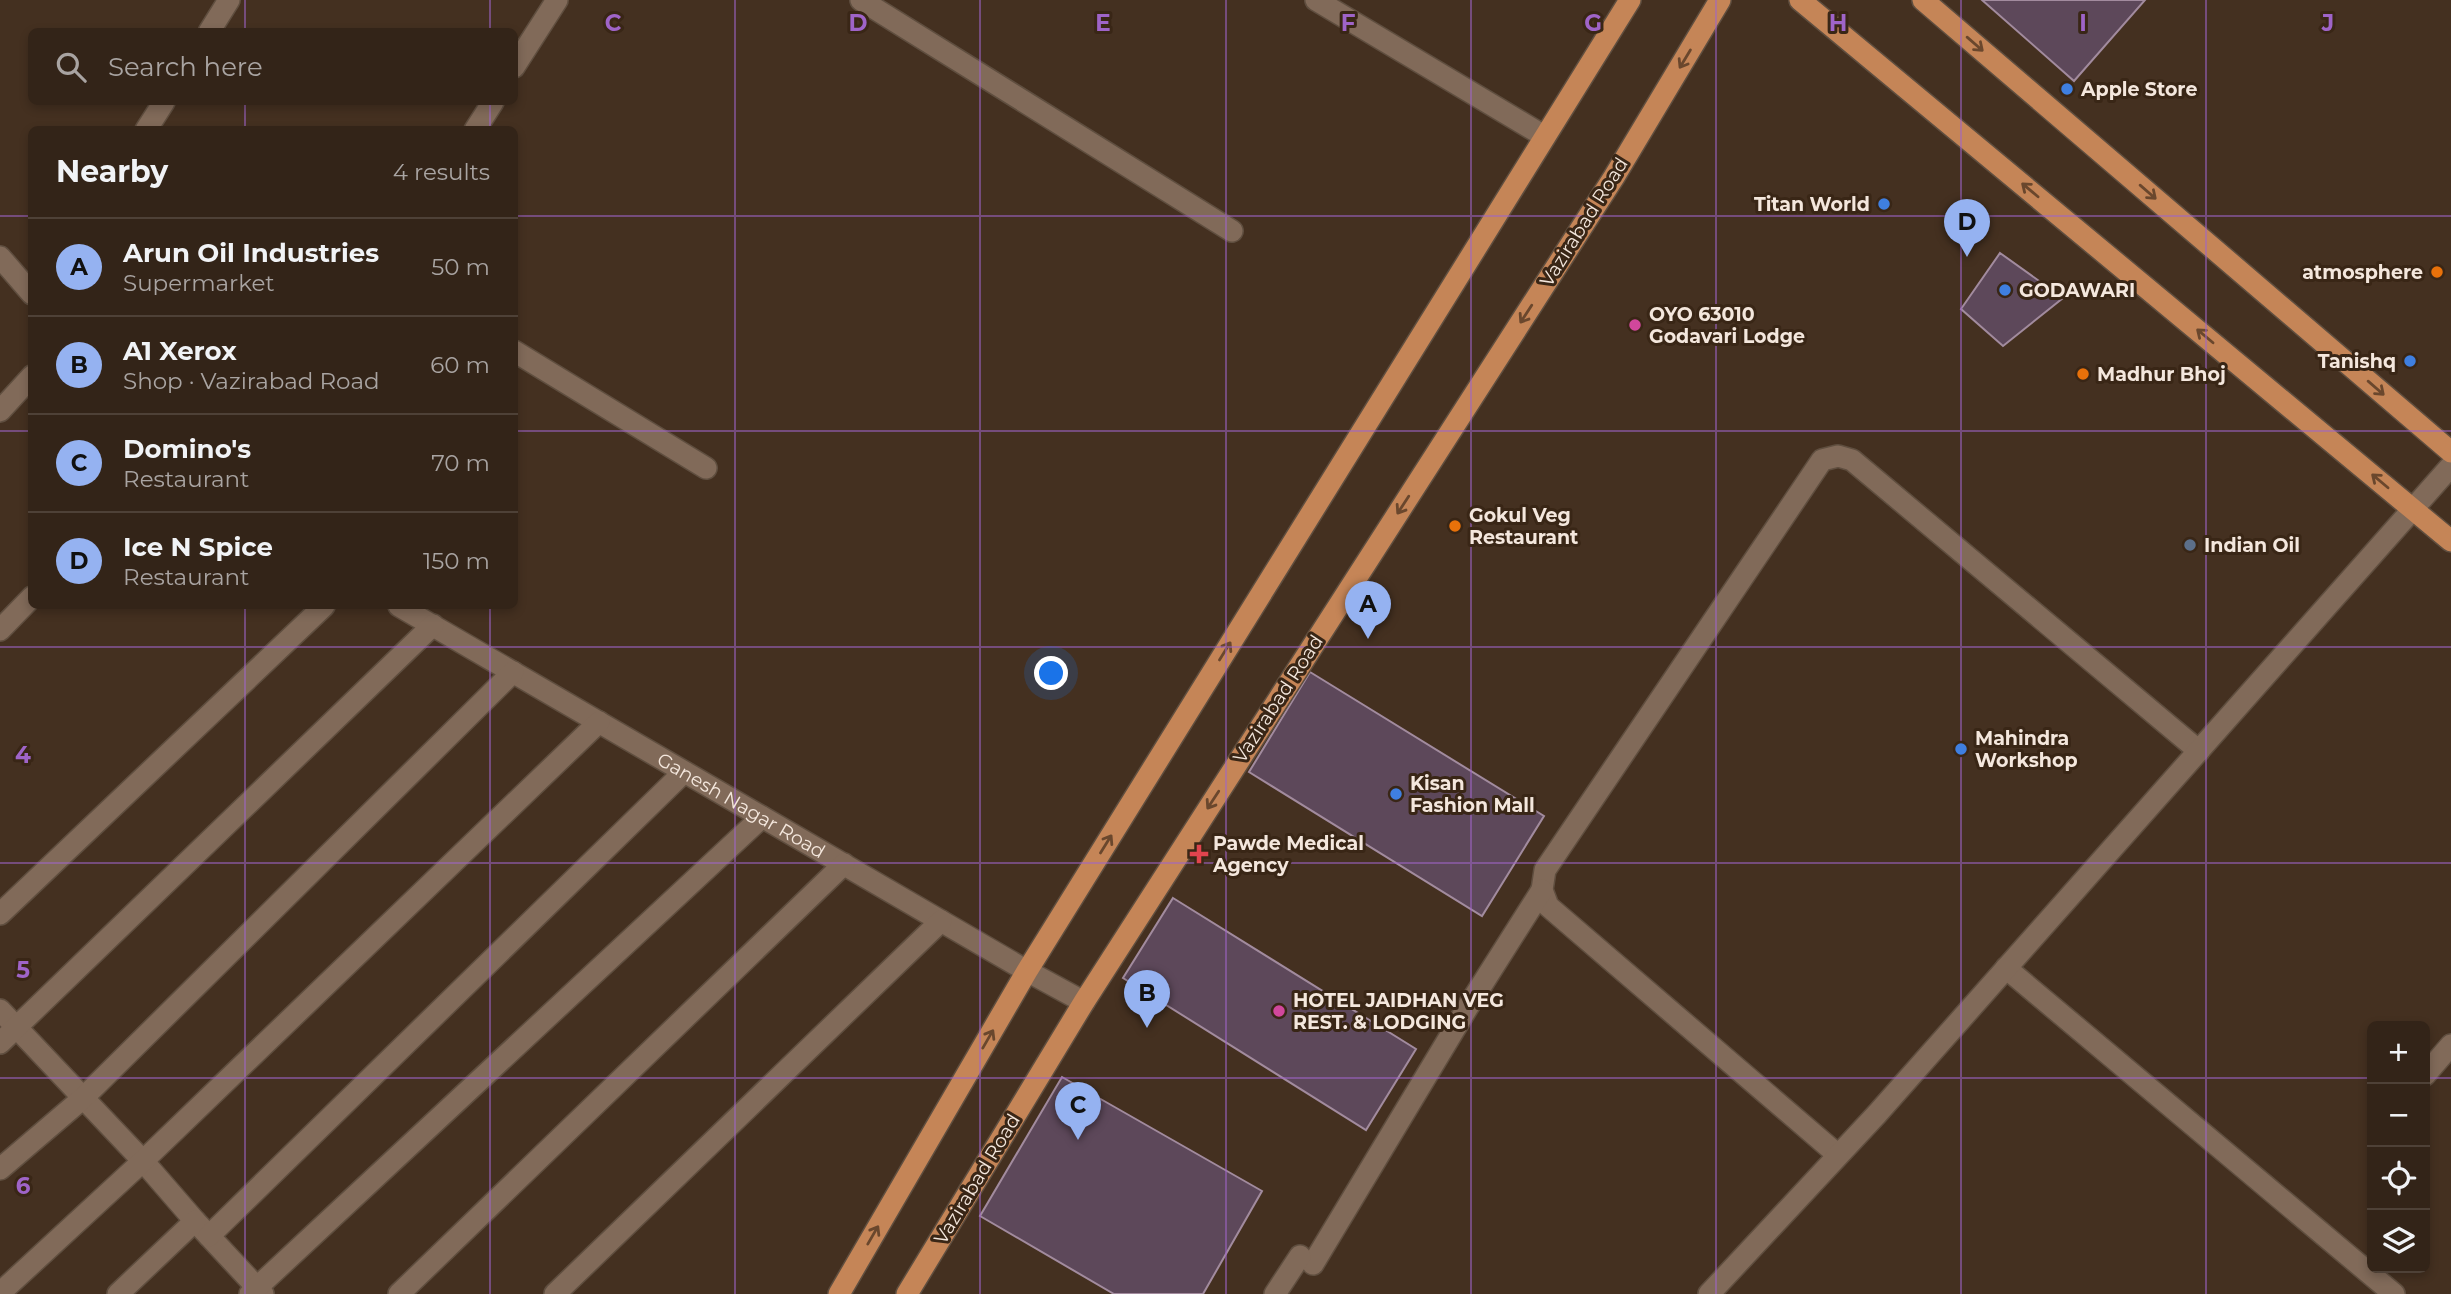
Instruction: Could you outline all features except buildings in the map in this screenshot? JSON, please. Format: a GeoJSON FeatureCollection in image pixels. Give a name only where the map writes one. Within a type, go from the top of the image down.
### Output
{"type":"FeatureCollection","features":[{"type":"Feature","properties":{"kind":"main road"},"geometry":{"type":"LineString","coordinates":[[839,1294],[1027,971],[1630,0]]}},
{"type":"Feature","properties":{"kind":"main road","name":"Vazirabad Road"},"geometry":{"type":"LineString","coordinates":[[907,1294],[1084,1002],[1614,177],[1720,0]]}},
{"type":"Feature","properties":{"kind":"main road"},"geometry":{"type":"LineString","coordinates":[[1800,0],[2451,541]]}},
{"type":"Feature","properties":{"kind":"main road"},"geometry":{"type":"LineString","coordinates":[[1923,0],[2451,452]]}},
{"type":"Feature","properties":{"kind":"street"},"geometry":{"type":"LineString","coordinates":[[212,28],[229,0]]}},
{"type":"Feature","properties":{"kind":"street"},"geometry":{"type":"LineString","coordinates":[[518,61],[557,0]]}},
{"type":"Feature","properties":{"kind":"street"},"geometry":{"type":"LineString","coordinates":[[861,0],[1232,231]]}},
{"type":"Feature","properties":{"kind":"street"},"geometry":{"type":"LineString","coordinates":[[1316,0],[1544,136]]}},
{"type":"Feature","properties":{"kind":"street"},"geometry":{"type":"LineString","coordinates":[[149,126],[162,105]]}},
{"type":"Feature","properties":{"kind":"street"},"geometry":{"type":"LineString","coordinates":[[478,126],[491,105]]}},
{"type":"Feature","properties":{"kind":"street"},"geometry":{"type":"LineString","coordinates":[[0,257],[28,289]]}},
{"type":"Feature","properties":{"kind":"street"},"geometry":{"type":"LineString","coordinates":[[518,353],[706,468]]}},
{"type":"Feature","properties":{"kind":"street"},"geometry":{"type":"LineString","coordinates":[[0,411],[28,380]]}},
{"type":"Feature","properties":{"kind":"street"},"geometry":{"type":"LineString","coordinates":[[1275,1294],[1307,1260],[1542,890],[1545,870],[1822,460],[1838,456],[1852,460],[2199,751]]}},
{"type":"Feature","properties":{"kind":"street"},"geometry":{"type":"LineString","coordinates":[[1709,1294],[2006,968],[2451,466]]}},
{"type":"Feature","properties":{"kind":"street"},"geometry":{"type":"LineString","coordinates":[[0,630],[28,601]]}},
{"type":"Feature","properties":{"kind":"street"},"geometry":{"type":"LineString","coordinates":[[0,914],[321,609]]}},
{"type":"Feature","properties":{"kind":"street","name":"Ganesh Nagar Road"},"geometry":{"type":"LineString","coordinates":[[404,609],[1084,1002]]}},
{"type":"Feature","properties":{"kind":"street"},"geometry":{"type":"LineString","coordinates":[[0,1043],[433,625]]}},
{"type":"Feature","properties":{"kind":"street"},"geometry":{"type":"LineString","coordinates":[[0,1169],[82,1098],[513,672]]}},
{"type":"Feature","properties":{"kind":"street"},"geometry":{"type":"LineString","coordinates":[[0,1293],[143,1161],[599,722]]}},
{"type":"Feature","properties":{"kind":"street"},"geometry":{"type":"LineString","coordinates":[[118,1294],[202,1228],[684,772]]}},
{"type":"Feature","properties":{"kind":"street"},"geometry":{"type":"LineString","coordinates":[[0,1010],[143,1161],[257,1292],[762,817]]}},
{"type":"Feature","properties":{"kind":"street"},"geometry":{"type":"LineString","coordinates":[[399,1294],[844,864]]}},
{"type":"Feature","properties":{"kind":"street"},"geometry":{"type":"LineString","coordinates":[[1542,890],[1548,906],[1838,1155]]}},
{"type":"Feature","properties":{"kind":"street"},"geometry":{"type":"LineString","coordinates":[[555,1294],[940,921]]}},
{"type":"Feature","properties":{"kind":"street"},"geometry":{"type":"LineString","coordinates":[[2006,968],[2394,1294]]}},
{"type":"Feature","properties":{"kind":"street"},"geometry":{"type":"LineString","coordinates":[[2430,1069],[2451,1045]]}},
{"type":"Feature","properties":{"kind":"place","name":"Apple Store"},"geometry":{"type":"Point","coordinates":[2067,89]}},
{"type":"Feature","properties":{"kind":"place","name":"Titan World"},"geometry":{"type":"Point","coordinates":[1884,204]}},
{"type":"Feature","properties":{"kind":"place","name":"Ice N Spice"},"geometry":{"type":"Point","coordinates":[1967,257]}},
{"type":"Feature","properties":{"kind":"place","name":"atmosphere"},"geometry":{"type":"Point","coordinates":[2437,272]}},
{"type":"Feature","properties":{"kind":"place","name":"GODAWARI"},"geometry":{"type":"Point","coordinates":[2005,290]}},
{"type":"Feature","properties":{"kind":"place","name":"OYO 63010 Godavari Lodge"},"geometry":{"type":"Point","coordinates":[1635,325]}},
{"type":"Feature","properties":{"kind":"place","name":"Tanishq"},"geometry":{"type":"Point","coordinates":[2410,361]}},
{"type":"Feature","properties":{"kind":"place","name":"Madhur Bhoj"},"geometry":{"type":"Point","coordinates":[2083,374]}},
{"type":"Feature","properties":{"kind":"place","name":"Gokul Veg Restaurant"},"geometry":{"type":"Point","coordinates":[1455,526]}},
{"type":"Feature","properties":{"kind":"place","name":"Indian Oil"},"geometry":{"type":"Point","coordinates":[2190,545]}},
{"type":"Feature","properties":{"kind":"place","name":"Arun Oil Industries"},"geometry":{"type":"Point","coordinates":[1368,639]}},
{"type":"Feature","properties":{"kind":"place","name":"Mahindra Workshop"},"geometry":{"type":"Point","coordinates":[1961,749]}},
{"type":"Feature","properties":{"kind":"place","name":"Kisan Fashion Mall"},"geometry":{"type":"Point","coordinates":[1396,794]}},
{"type":"Feature","properties":{"kind":"place","name":"Pawde Medical Agency"},"geometry":{"type":"Point","coordinates":[1199,854]}},
{"type":"Feature","properties":{"kind":"place","name":"HOTEL JAIDHAN VEG REST. & LODGING"},"geometry":{"type":"Point","coordinates":[1279,1011]}},
{"type":"Feature","properties":{"kind":"place","name":"A1 Xerox"},"geometry":{"type":"Point","coordinates":[1147,1028]}},
{"type":"Feature","properties":{"kind":"place","name":"Domino's"},"geometry":{"type":"Point","coordinates":[1078,1140]}}]}
